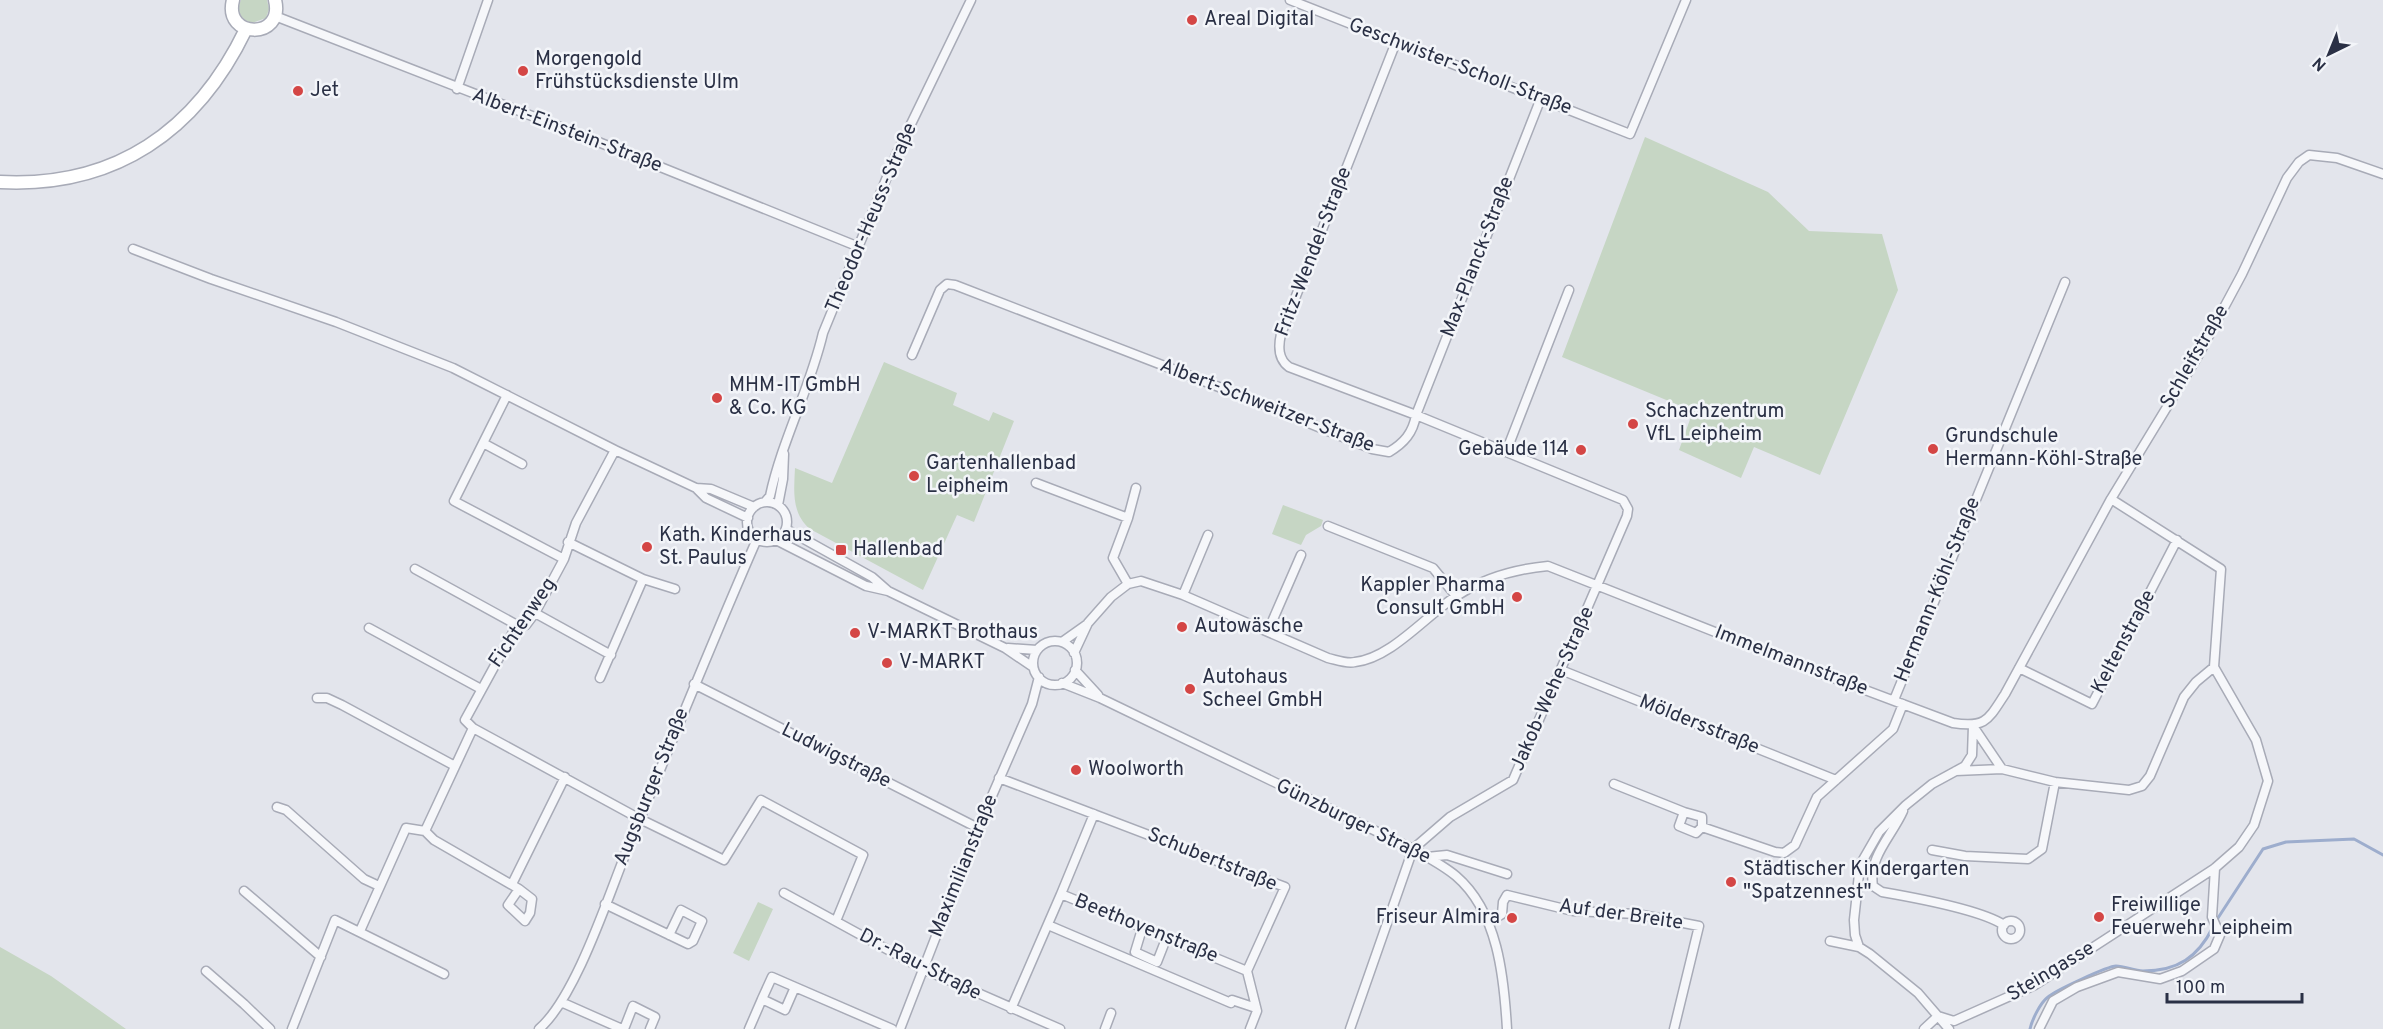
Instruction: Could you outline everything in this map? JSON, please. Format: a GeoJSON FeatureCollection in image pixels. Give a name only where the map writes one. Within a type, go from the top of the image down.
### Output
{"type":"FeatureCollection","features":[{"type":"Feature","properties":{"kind":"main road"},"geometry":{"type":"LineString","coordinates":[[230,1],[234,18],[246,29],[259,30],[266,27],[275,16],[275,0]]}},
{"type":"Feature","properties":{"kind":"main road"},"geometry":{"type":"LineString","coordinates":[[0,182],[68,179],[131,155],[180,123],[196,107],[224,70],[246,29]]}},
{"type":"Feature","properties":{"kind":"street"},"geometry":{"type":"LineString","coordinates":[[457,89],[488,0]]}},
{"type":"Feature","properties":{"kind":"street","name":"Theodor-Heuss-Straße"},"geometry":{"type":"LineString","coordinates":[[765,502],[770,496],[785,441],[819,352],[823,333],[896,155],[971,0]]}},
{"type":"Feature","properties":{"kind":"street","name":"Geschwister-Scholl-Straße"},"geometry":{"type":"LineString","coordinates":[[1290,0],[1630,134],[1686,0]]}},
{"type":"Feature","properties":{"kind":"street","name":"Albert-Einstein-Straße"},"geometry":{"type":"LineString","coordinates":[[275,16],[457,89],[586,137],[859,248]]}},
{"type":"Feature","properties":{"kind":"street","name":"Fritz-Wendel-Straße"},"geometry":{"type":"LineString","coordinates":[[1396,42],[1278,345],[1280,356],[1289,368],[1416,415]]}},
{"type":"Feature","properties":{"kind":"street","name":"Max-Planck-Straße"},"geometry":{"type":"LineString","coordinates":[[1416,415],[1541,98]]}},
{"type":"Feature","properties":{"kind":"street","name":"Schleifstraße"},"geometry":{"type":"LineString","coordinates":[[1973,726],[1986,720],[2006,693],[2111,499],[2198,356],[2242,274],[2276,199],[2299,162],[2309,155],[2324,155],[2383,174]]}},
{"type":"Feature","properties":{"kind":"street"},"geometry":{"type":"LineString","coordinates":[[133,249],[400,346],[453,368],[696,488],[706,498],[747,518]]}},
{"type":"Feature","properties":{"kind":"street","name":"Hermann-Köhl-Straße"},"geometry":{"type":"LineString","coordinates":[[1701,827],[1784,853],[1795,845],[1817,797],[1893,729],[1898,702],[2065,282]]}},
{"type":"Feature","properties":{"kind":"street","name":"Albert-Schweitzer-Straße"},"geometry":{"type":"LineString","coordinates":[[912,356],[940,290],[948,284],[1228,390],[1372,449],[1389,452],[1400,445],[1413,429],[1416,415]]}},
{"type":"Feature","properties":{"kind":"street"},"geometry":{"type":"LineString","coordinates":[[1506,452],[1569,290]]}},
{"type":"Feature","properties":{"kind":"street"},"geometry":{"type":"LineString","coordinates":[[507,395],[454,501],[564,559]]}},
{"type":"Feature","properties":{"kind":"street"},"geometry":{"type":"LineString","coordinates":[[1416,415],[1623,500],[1628,509],[1627,516],[1598,585]]}},
{"type":"Feature","properties":{"kind":"street","name":"Theodor-Heuss-Straße"},"geometry":{"type":"LineString","coordinates":[[778,505],[783,479],[785,441]]}},
{"type":"Feature","properties":{"kind":"street"},"geometry":{"type":"LineString","coordinates":[[483,444],[522,464]]}},
{"type":"Feature","properties":{"kind":"street","name":"Fichtenweg"},"geometry":{"type":"LineString","coordinates":[[473,728],[465,720],[517,625],[526,625],[535,613],[564,559],[568,542],[615,450]]}},
{"type":"Feature","properties":{"kind":"street"},"geometry":{"type":"LineString","coordinates":[[1036,483],[1128,519]]}},
{"type":"Feature","properties":{"kind":"street"},"geometry":{"type":"LineString","coordinates":[[696,488],[711,489],[754,507]]}},
{"type":"Feature","properties":{"kind":"street"},"geometry":{"type":"LineString","coordinates":[[1088,623],[1074,653],[1075,670],[1070,678],[1062,683],[1048,683],[1039,677],[1034,667],[1037,650],[1049,642],[1062,642],[1088,623],[1118,590],[1128,584],[1113,558],[1128,519],[1136,488]]}},
{"type":"Feature","properties":{"kind":"street"},"geometry":{"type":"LineString","coordinates":[[1956,771],[2002,769],[2055,782],[2129,790],[2142,786],[2150,776],[2184,697],[2196,682],[2214,667],[2221,569],[2111,499]]}},
{"type":"Feature","properties":{"kind":"street"},"geometry":{"type":"LineString","coordinates":[[765,502],[778,505],[786,516],[786,529],[776,540],[767,542],[757,539],[749,530],[747,518],[754,507],[765,502]]}},
{"type":"Feature","properties":{"kind":"street"},"geometry":{"type":"LineString","coordinates":[[1328,526],[1433,568],[1456,596]]}},
{"type":"Feature","properties":{"kind":"street"},"geometry":{"type":"LineString","coordinates":[[786,529],[873,578],[888,591]]}},
{"type":"Feature","properties":{"kind":"street"},"geometry":{"type":"LineString","coordinates":[[1182,596],[1208,535]]}},
{"type":"Feature","properties":{"kind":"street","name":"Augsburger Straße"},"geometry":{"type":"LineString","coordinates":[[539,1029],[561,1002],[586,952],[694,684],[757,539]]}},
{"type":"Feature","properties":{"kind":"street"},"geometry":{"type":"LineString","coordinates":[[776,540],[866,586],[888,591],[1005,648],[1034,667]]}},
{"type":"Feature","properties":{"kind":"street","name":"Keltenstraße"},"geometry":{"type":"LineString","coordinates":[[2019,668],[2092,704],[2177,540]]}},
{"type":"Feature","properties":{"kind":"street"},"geometry":{"type":"LineString","coordinates":[[568,542],[643,579],[675,589]]}},
{"type":"Feature","properties":{"kind":"street"},"geometry":{"type":"LineString","coordinates":[[1268,631],[1301,555]]}},
{"type":"Feature","properties":{"kind":"street","name":"Immelmannstraße"},"geometry":{"type":"LineString","coordinates":[[1128,584],[1141,581],[1150,583],[1329,658],[1354,663],[1367,660],[1384,651],[1456,596],[1502,574],[1524,568],[1548,566],[1803,667],[1953,723],[1973,726]]}},
{"type":"Feature","properties":{"kind":"street"},"geometry":{"type":"LineString","coordinates":[[415,569],[517,625]]}},
{"type":"Feature","properties":{"kind":"street"},"geometry":{"type":"LineString","coordinates":[[600,678],[643,579]]}},
{"type":"Feature","properties":{"kind":"street","name":"Jakob-Wehe-Straße"},"geometry":{"type":"LineString","coordinates":[[1413,849],[1450,818],[1512,780],[1598,585]]}},
{"type":"Feature","properties":{"kind":"street"},"geometry":{"type":"LineString","coordinates":[[535,613],[611,655]]}},
{"type":"Feature","properties":{"kind":"street"},"geometry":{"type":"LineString","coordinates":[[369,628],[481,689]]}},
{"type":"Feature","properties":{"kind":"street"},"geometry":{"type":"LineString","coordinates":[[1062,642],[1074,653]]}},
{"type":"Feature","properties":{"kind":"street"},"geometry":{"type":"LineString","coordinates":[[1005,648],[1037,650]]}},
{"type":"Feature","properties":{"kind":"street","name":"Steingasse"},"geometry":{"type":"LineString","coordinates":[[1938,1016],[1954,1021],[2035,985],[2215,868],[2239,847],[2255,821],[2268,781],[2256,740],[2214,667]]}},
{"type":"Feature","properties":{"kind":"street","name":"Günzburger Straße"},"geometry":{"type":"LineString","coordinates":[[1075,670],[1100,698]]}},
{"type":"Feature","properties":{"kind":"street","name":"Möldersstraße"},"geometry":{"type":"LineString","coordinates":[[1561,670],[1836,780]]}},
{"type":"Feature","properties":{"kind":"street","name":"Maximilianstraße"},"geometry":{"type":"LineString","coordinates":[[900,1029],[978,828],[1032,704],[1039,677]]}},
{"type":"Feature","properties":{"kind":"street","name":"Maximilianstraße"},"geometry":{"type":"LineString","coordinates":[[1032,704],[1048,683]]}},
{"type":"Feature","properties":{"kind":"street","name":"Günzburger Straße"},"geometry":{"type":"LineString","coordinates":[[1062,683],[1100,698],[1413,849],[1456,876],[1474,896],[1489,922],[1497,948],[1507,1029]]}},
{"type":"Feature","properties":{"kind":"street","name":"Ludwigstraße"},"geometry":{"type":"LineString","coordinates":[[694,684],[978,828]]}},
{"type":"Feature","properties":{"kind":"street"},"geometry":{"type":"LineString","coordinates":[[317,698],[327,698],[342,705],[455,766]]}},
{"type":"Feature","properties":{"kind":"street"},"geometry":{"type":"LineString","coordinates":[[1973,726],[2002,769]]}},
{"type":"Feature","properties":{"kind":"street"},"geometry":{"type":"LineString","coordinates":[[1859,947],[1854,920],[1860,865],[1879,832],[1906,805],[1932,784],[1965,766],[1972,755],[1973,726]]}},
{"type":"Feature","properties":{"kind":"street"},"geometry":{"type":"LineString","coordinates":[[425,831],[473,728],[640,819],[724,860],[761,800],[863,855],[836,921]]}},
{"type":"Feature","properties":{"kind":"street"},"geometry":{"type":"LineString","coordinates":[[360,931],[406,828],[425,831],[434,840],[515,887],[565,777]]}},
{"type":"Feature","properties":{"kind":"street","name":"Schubertstraße"},"geometry":{"type":"LineString","coordinates":[[999,778],[1285,887],[1247,971]]}},
{"type":"Feature","properties":{"kind":"street"},"geometry":{"type":"LineString","coordinates":[[1932,850],[1965,856],[2028,859],[2042,849],[2055,782]]}},
{"type":"Feature","properties":{"kind":"street"},"geometry":{"type":"LineString","coordinates":[[1614,784],[1702,817],[1701,827],[1696,833],[1678,826],[1684,812]]}},
{"type":"Feature","properties":{"kind":"street"},"geometry":{"type":"LineString","coordinates":[[1906,805],[1897,825],[1880,849],[1871,876],[1873,886],[1882,892],[1996,920],[2004,925]]}},
{"type":"Feature","properties":{"kind":"street"},"geometry":{"type":"LineString","coordinates":[[277,807],[286,810],[364,879],[379,886]]}},
{"type":"Feature","properties":{"kind":"street"},"geometry":{"type":"LineString","coordinates":[[1061,894],[1094,814]]}},
{"type":"Feature","properties":{"kind":"street"},"geometry":{"type":"LineString","coordinates":[[1350,1029],[1413,849]]}},
{"type":"Feature","properties":{"kind":"street"},"geometry":{"type":"LineString","coordinates":[[1427,856],[1447,855],[1507,874]]}},
{"type":"Feature","properties":{"kind":"street"},"geometry":{"type":"LineString","coordinates":[[2039,1029],[2053,1001],[2077,987],[2118,972],[2160,979],[2182,971],[2214,949],[2220,935],[2212,917],[2215,868]]}},
{"type":"Feature","properties":{"kind":"street"},"geometry":{"type":"LineString","coordinates":[[244,891],[321,957]]}},
{"type":"Feature","properties":{"kind":"street","name":"Dr.-Rau-Straße"},"geometry":{"type":"LineString","coordinates":[[784,893],[923,969],[1060,1029]]}},
{"type":"Feature","properties":{"kind":"street","name":"Beethovenstraße"},"geometry":{"type":"LineString","coordinates":[[1011,1009],[1061,894],[1247,971]]}},
{"type":"Feature","properties":{"kind":"street","name":"Auf der Breite"},"geometry":{"type":"LineString","coordinates":[[1489,922],[1502,914],[1503,902],[1507,895],[1573,911],[1636,914],[1699,926],[1674,1029]]}},
{"type":"Feature","properties":{"kind":"street"},"geometry":{"type":"LineString","coordinates":[[605,904],[669,936]]}},
{"type":"Feature","properties":{"kind":"street"},"geometry":{"type":"LineString","coordinates":[[292,1029],[335,920],[444,974]]}},
{"type":"Feature","properties":{"kind":"street"},"geometry":{"type":"LineString","coordinates":[[1048,925],[1231,1003],[1232,1000],[1256,1008]]}},
{"type":"Feature","properties":{"kind":"street"},"geometry":{"type":"LineString","coordinates":[[1142,928],[1135,952],[1157,963],[1166,939]]}},
{"type":"Feature","properties":{"kind":"street"},"geometry":{"type":"LineString","coordinates":[[1830,941],[1859,947],[1918,993],[1949,1029]]}},
{"type":"Feature","properties":{"kind":"street"},"geometry":{"type":"LineString","coordinates":[[1247,971],[1256,1008],[1250,1029]]}},
{"type":"Feature","properties":{"kind":"street"},"geometry":{"type":"LineString","coordinates":[[206,972],[270,1029]]}},
{"type":"Feature","properties":{"kind":"street"},"geometry":{"type":"LineString","coordinates":[[749,1029],[772,976],[892,1029]]}},
{"type":"Feature","properties":{"kind":"street"},"geometry":{"type":"LineString","coordinates":[[762,999],[785,1010],[795,987]]}},
{"type":"Feature","properties":{"kind":"street"},"geometry":{"type":"LineString","coordinates":[[561,1002],[623,1029],[633,1006],[655,1017],[650,1029]]}},
{"type":"Feature","properties":{"kind":"street"},"geometry":{"type":"LineString","coordinates":[[1105,1029],[1111,1013]]}},
{"type":"Feature","properties":{"kind":"street"},"geometry":{"type":"LineString","coordinates":[[1924,1029],[1938,1016]]}},
{"type":"Feature","properties":{"kind":"green space"},"geometry":{"type":"Polygon","coordinates":[[[241,0],[267,0],[269,9],[266,18],[252,23],[245,20],[239,11],[241,0]]]}},
{"type":"Feature","properties":{"kind":"green space"},"geometry":{"type":"Polygon","coordinates":[[[1645,137],[1768,192],[1809,231],[1882,234],[1898,290],[1820,475],[1754,447],[1741,478],[1679,450],[1693,411],[1562,357],[1645,137]]]}},
{"type":"Feature","properties":{"kind":"green space","name":"Gartenhallenbad Leipheim"},"geometry":{"type":"Polygon","coordinates":[[[884,362],[957,393],[953,405],[989,421],[993,412],[1014,421],[974,522],[957,515],[923,590],[810,529],[800,516],[795,501],[795,468],[832,483],[884,362]]]}},
{"type":"Feature","properties":{"kind":"green space"},"geometry":{"type":"Polygon","coordinates":[[[1283,505],[1323,520],[1321,526],[1306,535],[1301,545],[1272,534],[1283,505]]]}},
{"type":"Feature","properties":{"kind":"green space"},"geometry":{"type":"Polygon","coordinates":[[[758,902],[773,909],[749,961],[733,953],[758,902]]]}},
{"type":"Feature","properties":{"kind":"green space"},"geometry":{"type":"Polygon","coordinates":[[[0,947],[51,976],[126,1029],[0,1029],[0,947]]]}},
{"type":"Feature","properties":{"kind":"waterway"},"geometry":{"type":"LineString","coordinates":[[2216,921],[2263,849],[2286,842],[2354,839],[2383,855]]}},
{"type":"Feature","properties":{"kind":"waterway"},"geometry":{"type":"LineString","coordinates":[[2030,1029],[2042,1003],[2060,990],[2111,967],[2143,971],[2177,965],[2201,947],[2213,927]]}},
{"type":"Feature","properties":{"kind":"place","name":"Areal Digital"},"geometry":{"type":"Point","coordinates":[1192,20]}},
{"type":"Feature","properties":{"kind":"place","name":"Morgengold Frühstücksdienste Ulm"},"geometry":{"type":"Point","coordinates":[523,71]}},
{"type":"Feature","properties":{"kind":"place","name":"Jet"},"geometry":{"type":"Point","coordinates":[298,91]}},
{"type":"Feature","properties":{"kind":"place","name":"MHM-IT GmbH & Co. KG"},"geometry":{"type":"Point","coordinates":[717,398]}},
{"type":"Feature","properties":{"kind":"place","name":"Schachzentrum VfL Leipheim"},"geometry":{"type":"Point","coordinates":[1633,424]}},
{"type":"Feature","properties":{"kind":"place","name":"Grundschule Hermann-Köhl-Straße"},"geometry":{"type":"Point","coordinates":[1933,449]}},
{"type":"Feature","properties":{"kind":"place","name":"Gebäude 114"},"geometry":{"type":"Point","coordinates":[1581,450]}},
{"type":"Feature","properties":{"kind":"place","name":"Gartenhallenbad Leipheim"},"geometry":{"type":"Point","coordinates":[914,476]}},
{"type":"Feature","properties":{"kind":"place","name":"Kath. Kinderhaus St. Paulus"},"geometry":{"type":"Point","coordinates":[647,547]}},
{"type":"Feature","properties":{"kind":"place","name":"Hallenbad"},"geometry":{"type":"Point","coordinates":[841,550]}},
{"type":"Feature","properties":{"kind":"place","name":"Kappler Pharma Consult GmbH"},"geometry":{"type":"Point","coordinates":[1517,597]}},
{"type":"Feature","properties":{"kind":"place","name":"Autowäsche"},"geometry":{"type":"Point","coordinates":[1182,627]}},
{"type":"Feature","properties":{"kind":"place","name":"V-MARKT Brothaus"},"geometry":{"type":"Point","coordinates":[855,633]}},
{"type":"Feature","properties":{"kind":"place","name":"V-MARKT"},"geometry":{"type":"Point","coordinates":[887,663]}},
{"type":"Feature","properties":{"kind":"place","name":"Autohaus Scheel GmbH"},"geometry":{"type":"Point","coordinates":[1190,689]}},
{"type":"Feature","properties":{"kind":"place","name":"Woolworth"},"geometry":{"type":"Point","coordinates":[1076,770]}},
{"type":"Feature","properties":{"kind":"place","name":"Städtischer Kindergarten \"Spatzennest\""},"geometry":{"type":"Point","coordinates":[1731,882]}},
{"type":"Feature","properties":{"kind":"place","name":"Freiwillige Feuerwehr Leipheim"},"geometry":{"type":"Point","coordinates":[2099,917]}},
{"type":"Feature","properties":{"kind":"place","name":"Friseur Almira"},"geometry":{"type":"Point","coordinates":[1512,918]}}]}
